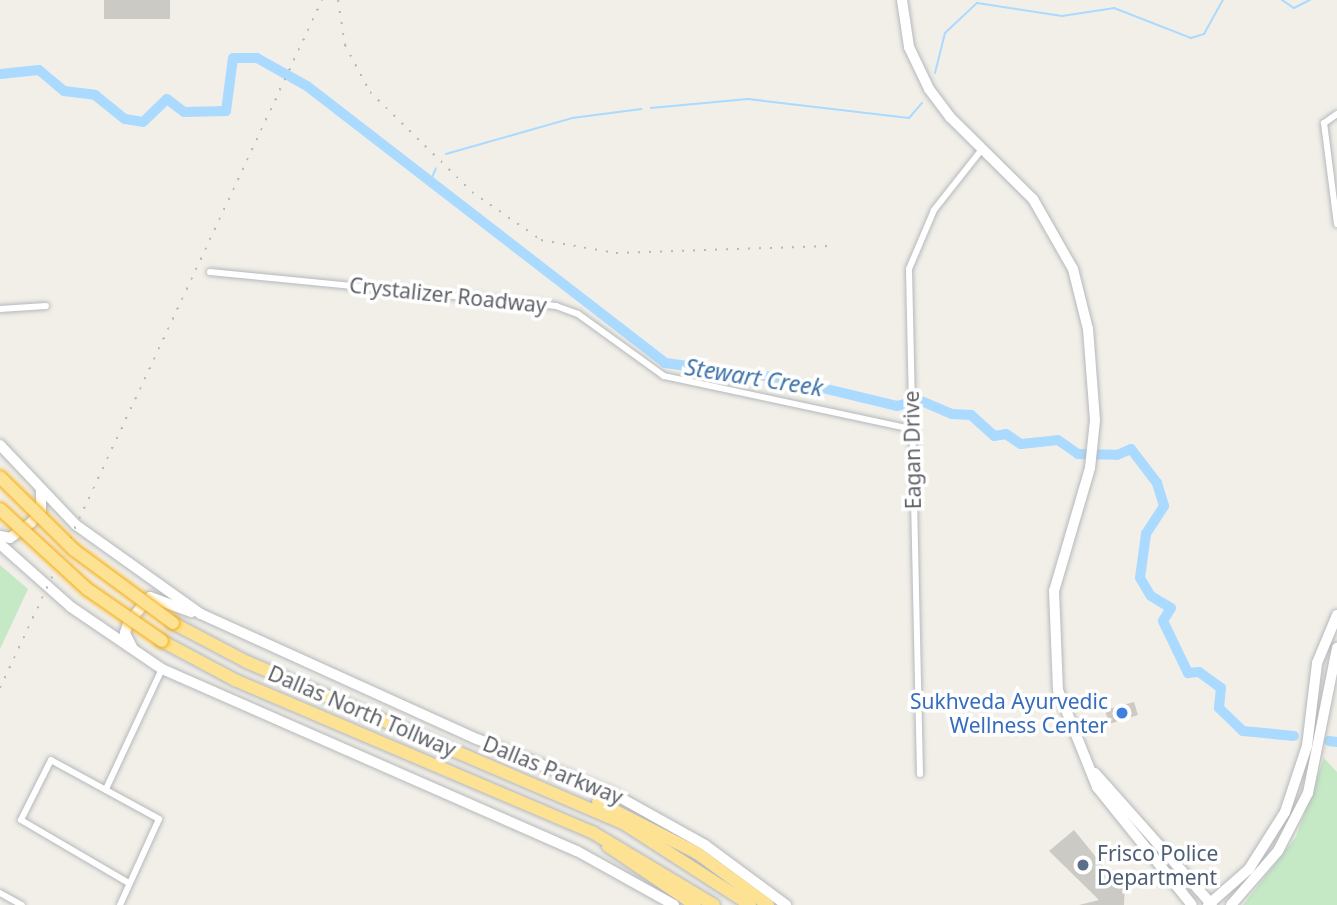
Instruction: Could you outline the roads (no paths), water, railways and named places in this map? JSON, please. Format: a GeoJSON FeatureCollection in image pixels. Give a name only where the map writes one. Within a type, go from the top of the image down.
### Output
{"type":"FeatureCollection","features":[{"type":"Feature","properties":{"kind":"highway","name":"Dallas North Tollway"},"geometry":{"type":"LineString","coordinates":[[0,477],[74,550],[173,623],[247,662],[552,791],[660,844],[750,905]]}},
{"type":"Feature","properties":{"kind":"highway","name":"Dallas North Tollway"},"geometry":{"type":"LineString","coordinates":[[0,509],[87,589],[162,641],[235,680],[592,832],[714,905]]}},
{"type":"Feature","properties":{"kind":"highway"},"geometry":{"type":"LineString","coordinates":[[552,791],[590,798],[670,837],[768,905]]}},
{"type":"Feature","properties":{"kind":"highway"},"geometry":{"type":"LineString","coordinates":[[592,832],[695,905]]}},
{"type":"Feature","properties":{"kind":"main road"},"geometry":{"type":"LineString","coordinates":[[902,0],[905,33],[922,78],[950,117],[1033,199],[1073,270],[1088,329],[1094,431],[1090,468],[1059,565],[1052,633],[1058,690],[1083,759],[1112,808],[1192,905]]}},
{"type":"Feature","properties":{"kind":"main road","name":"Dallas Parkway"},"geometry":{"type":"LineString","coordinates":[[0,445],[41,491],[110,553],[201,614],[477,738],[612,793],[705,845],[786,905]]}},
{"type":"Feature","properties":{"kind":"main road"},"geometry":{"type":"LineString","coordinates":[[0,536],[10,538],[31,523],[41,510],[41,491]]}},
{"type":"Feature","properties":{"kind":"main road"},"geometry":{"type":"LineString","coordinates":[[0,544],[71,607],[162,669],[577,851],[674,905]]}},
{"type":"Feature","properties":{"kind":"main road"},"geometry":{"type":"LineString","coordinates":[[134,651],[125,633],[139,605],[150,597],[201,614]]}},
{"type":"Feature","properties":{"kind":"main road"},"geometry":{"type":"LineString","coordinates":[[1083,759],[1210,904],[1249,869],[1284,812],[1307,746],[1317,663],[1337,615]]}},
{"type":"Feature","properties":{"kind":"main road"},"geometry":{"type":"LineString","coordinates":[[1231,905],[1267,866],[1296,819],[1313,773],[1337,648]]}},
{"type":"Feature","properties":{"kind":"main road"},"geometry":{"type":"LineString","coordinates":[[1284,812],[1296,819]]}},
{"type":"Feature","properties":{"kind":"street"},"geometry":{"type":"LineString","coordinates":[[1337,114],[1325,119],[1337,224]]}},
{"type":"Feature","properties":{"kind":"street","name":"Eagan Drive"},"geometry":{"type":"LineString","coordinates":[[920,774],[911,429],[912,260],[933,209],[983,148]]}},
{"type":"Feature","properties":{"kind":"street","name":"Crystalizer Roadway"},"geometry":{"type":"LineString","coordinates":[[210,272],[556,306],[578,314],[664,376],[911,429]]}},
{"type":"Feature","properties":{"kind":"street"},"geometry":{"type":"LineString","coordinates":[[0,309],[46,306]]}},
{"type":"Feature","properties":{"kind":"street"},"geometry":{"type":"LineString","coordinates":[[106,789],[162,669]]}},
{"type":"Feature","properties":{"kind":"street"},"geometry":{"type":"LineString","coordinates":[[120,905],[158,831],[159,820],[51,760],[21,820],[129,883]]}},
{"type":"Feature","properties":{"kind":"street"},"geometry":{"type":"LineString","coordinates":[[0,893],[22,905]]}},
{"type":"Feature","properties":{"kind":"waterway"},"geometry":{"type":"LineString","coordinates":[[935,73],[945,33],[977,3],[1062,16],[1114,8],[1191,38],[1204,34],[1223,0]]}},
{"type":"Feature","properties":{"kind":"waterway"},"geometry":{"type":"LineString","coordinates":[[1282,0],[1294,8],[1310,0]]}},
{"type":"Feature","properties":{"kind":"waterway","name":"Stewart Creek"},"geometry":{"type":"LineString","coordinates":[[0,74],[39,70],[64,91],[95,95],[125,119],[143,122],[167,99],[184,112],[226,111],[233,58],[257,58],[307,86],[665,363],[781,378],[897,406],[919,400],[952,414],[971,415],[994,436],[1006,434],[1021,444],[1058,440],[1078,454],[1117,455],[1131,449],[1157,483],[1164,506],[1146,534],[1140,578],[1151,596],[1171,608],[1163,621],[1188,673],[1199,672],[1221,688],[1219,708],[1243,731],[1294,736]]}},
{"type":"Feature","properties":{"kind":"waterway"},"geometry":{"type":"LineString","coordinates":[[651,108],[748,99],[909,118],[922,103]]}},
{"type":"Feature","properties":{"kind":"waterway"},"geometry":{"type":"LineString","coordinates":[[446,154],[572,118],[641,109]]}},
{"type":"Feature","properties":{"kind":"waterway"},"geometry":{"type":"LineString","coordinates":[[429,184],[436,168]]}},
{"type":"Feature","properties":{"kind":"waterway","name":"Stewart Creek"},"geometry":{"type":"LineString","coordinates":[[1329,741],[1337,742]]}},
{"type":"Feature","properties":{"kind":"railway"},"geometry":{"type":"LineString","coordinates":[[0,688],[322,0]]}},
{"type":"Feature","properties":{"kind":"railway"},"geometry":{"type":"LineString","coordinates":[[338,0],[345,45],[370,92],[472,192],[541,240],[616,253],[829,246]]}},
{"type":"Feature","properties":{"kind":"place","name":"Sukhveda Ayurvedic Wellness Center"},"geometry":{"type":"Point","coordinates":[1122,713]}},
{"type":"Feature","properties":{"kind":"place","name":"Frisco Police Department"},"geometry":{"type":"Point","coordinates":[1083,865]}}]}
